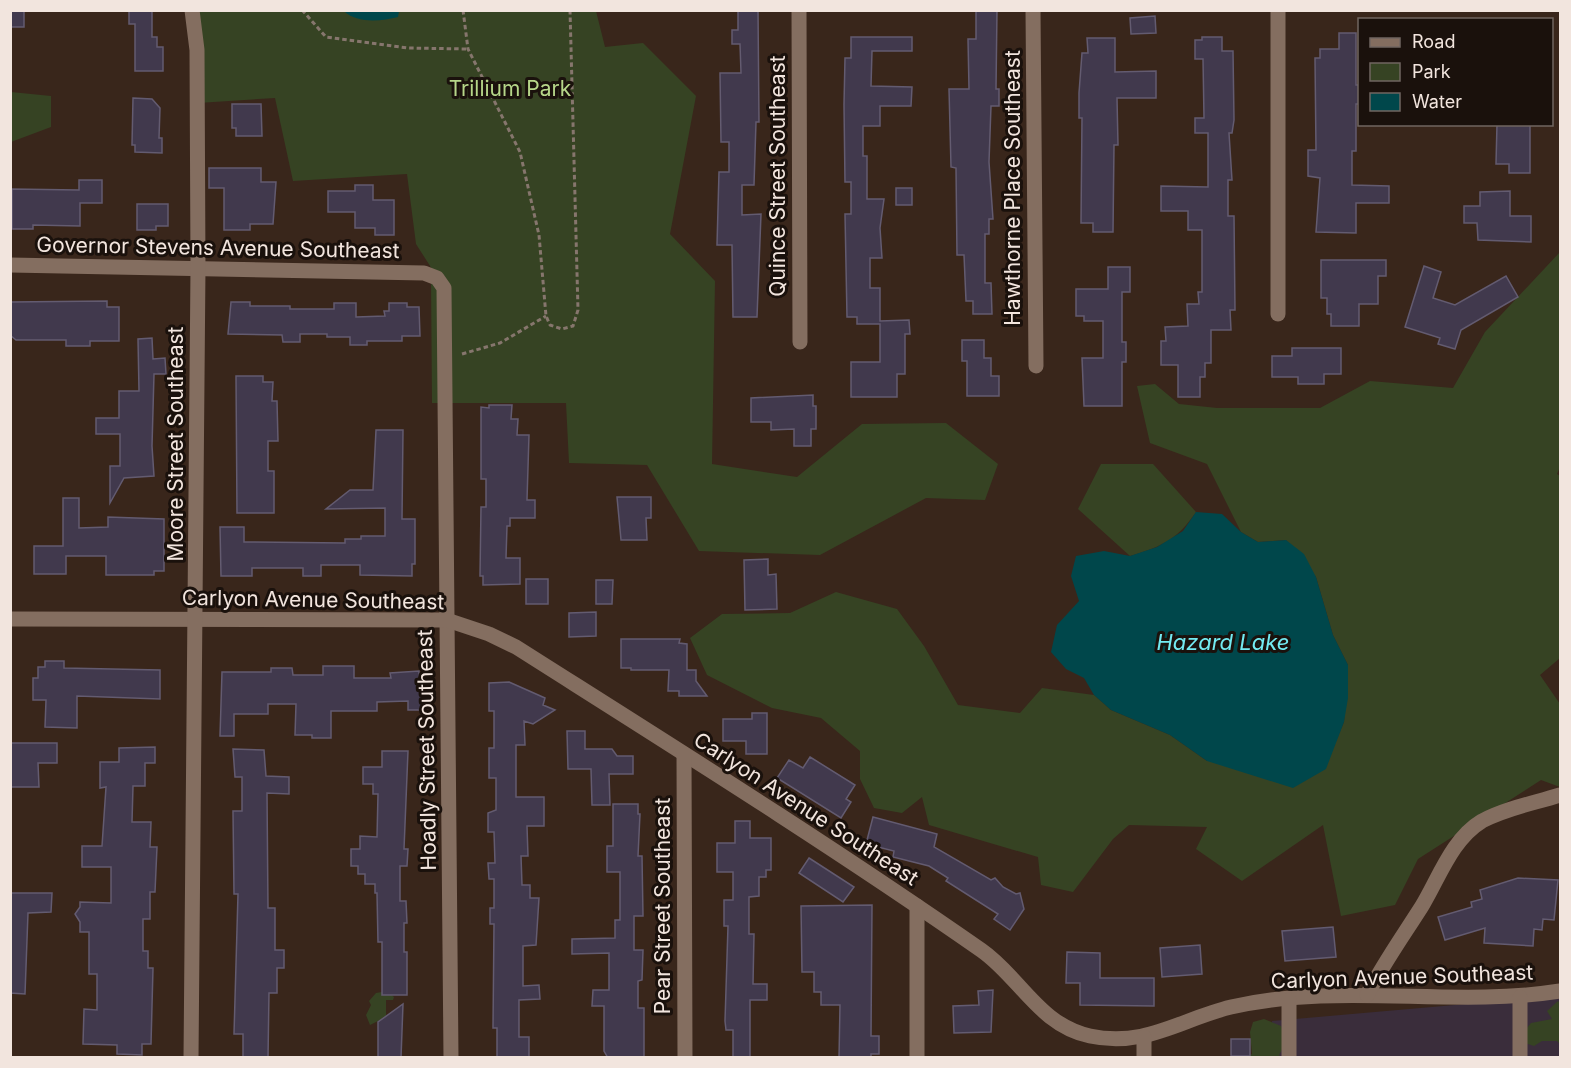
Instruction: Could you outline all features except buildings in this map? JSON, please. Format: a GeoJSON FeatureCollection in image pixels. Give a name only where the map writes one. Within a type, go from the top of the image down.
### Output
{"type":"FeatureCollection","features":[{"type":"Feature","properties":{"kind":"street","name":"Moore Street Southeast"},"geometry":{"type":"LineString","coordinates":[[191,1058],[198,267],[197,50],[192,10]]}},
{"type":"Feature","properties":{"kind":"street","name":"Quince Street Southeast"},"geometry":{"type":"LineString","coordinates":[[799,10],[800,342]]}},
{"type":"Feature","properties":{"kind":"street","name":"Hawthorne Place Southeast"},"geometry":{"type":"LineString","coordinates":[[1033,10],[1036,366]]}},
{"type":"Feature","properties":{"kind":"street"},"geometry":{"type":"LineString","coordinates":[[1278,10],[1278,314]]}},
{"type":"Feature","properties":{"kind":"street","name":"Governor Stevens Avenue Southeast"},"geometry":{"type":"LineString","coordinates":[[10,265],[424,273]]}},
{"type":"Feature","properties":{"kind":"street","name":"Hoadly Street Southeast"},"geometry":{"type":"LineString","coordinates":[[424,273],[437,278],[444,288],[451,1058]]}},
{"type":"Feature","properties":{"kind":"street","name":"Carlyon Avenue Southeast"},"geometry":{"type":"LineString","coordinates":[[10,619],[447,620],[489,634],[516,647],[917,906],[984,952],[1031,1001],[1064,1027],[1111,1039],[1144,1037],[1231,1007],[1289,1000],[1367,995],[1520,997],[1560,991]]}},
{"type":"Feature","properties":{"kind":"street","name":"Pear Street Southeast"},"geometry":{"type":"LineString","coordinates":[[684,754],[685,1058]]}},
{"type":"Feature","properties":{"kind":"street"},"geometry":{"type":"LineString","coordinates":[[1367,995],[1385,961],[1467,833],[1481,822],[1501,812],[1560,795]]}},
{"type":"Feature","properties":{"kind":"street"},"geometry":{"type":"LineString","coordinates":[[917,906],[917,1058]]}},
{"type":"Feature","properties":{"kind":"street"},"geometry":{"type":"LineString","coordinates":[[1520,997],[1520,1058]]}},
{"type":"Feature","properties":{"kind":"street"},"geometry":{"type":"LineString","coordinates":[[1289,1000],[1289,1058]]}},
{"type":"Feature","properties":{"kind":"street"},"geometry":{"type":"LineString","coordinates":[[1144,1037],[1144,1058]]}},
{"type":"Feature","properties":{"kind":"path"},"geometry":{"type":"LineString","coordinates":[[302,10],[326,37],[408,48],[468,49]]}},
{"type":"Feature","properties":{"kind":"path"},"geometry":{"type":"LineString","coordinates":[[463,10],[468,49],[520,152],[539,235],[546,316],[550,325],[562,329],[573,326],[578,310],[570,10]]}},
{"type":"Feature","properties":{"kind":"path"},"geometry":{"type":"LineString","coordinates":[[464,354],[500,343],[546,316]]}},
{"type":"Feature","properties":{"kind":"shaded area"},"geometry":{"type":"Polygon","coordinates":[[[1560,994],[1560,1057],[1273,1057],[1272,1021],[1560,994]]]}},
{"type":"Feature","properties":{"kind":"green space","name":"Trillium Park"},"geometry":{"type":"Polygon","coordinates":[[[192,11],[596,11],[605,47],[643,43],[696,96],[670,234],[715,281],[712,464],[797,477],[862,424],[946,423],[998,464],[985,500],[926,498],[820,555],[699,551],[647,465],[569,463],[566,403],[432,403],[431,280],[439,280],[416,244],[407,174],[293,181],[275,98],[198,103],[192,11]]]}},
{"type":"Feature","properties":{"kind":"green space"},"geometry":{"type":"Polygon","coordinates":[[[11,92],[51,96],[51,127],[11,142],[11,92]]]}},
{"type":"Feature","properties":{"kind":"green space"},"geometry":{"type":"Polygon","coordinates":[[[1560,252],[1560,467],[1557,474],[1560,476],[1560,658],[1540,675],[1560,704],[1560,787],[1541,780],[1418,859],[1395,905],[1341,916],[1323,825],[1242,881],[1196,849],[1207,827],[1129,825],[1113,839],[1073,892],[1041,885],[1038,857],[929,825],[922,797],[902,813],[874,808],[860,779],[860,751],[821,718],[772,708],[707,675],[690,638],[722,614],[790,613],[836,592],[897,609],[924,646],[958,705],[1020,713],[1042,688],[1094,695],[1111,710],[1170,735],[1207,761],[1336,741],[1344,722],[1348,665],[1333,635],[1316,577],[1286,540],[1258,542],[1241,532],[1207,464],[1150,443],[1137,386],[1155,384],[1179,404],[1217,408],[1320,408],[1370,381],[1453,388],[1485,332],[1560,252]]]}},
{"type":"Feature","properties":{"kind":"green space"},"geometry":{"type":"Polygon","coordinates":[[[1101,464],[1153,464],[1196,512],[1182,530],[1168,541],[1130,556],[1078,509],[1101,464]]]}},
{"type":"Feature","properties":{"kind":"green space"},"geometry":{"type":"Polygon","coordinates":[[[387,991],[394,997],[393,1000],[386,1000],[386,1017],[370,1025],[366,1015],[371,1005],[369,1001],[376,993],[387,991]]]}},
{"type":"Feature","properties":{"kind":"green space"},"geometry":{"type":"Polygon","coordinates":[[[1558,1001],[1560,1003],[1560,1044],[1557,1041],[1542,1041],[1534,1046],[1525,1043],[1522,1034],[1531,1023],[1552,1019],[1547,1011],[1558,1001]]]}},
{"type":"Feature","properties":{"kind":"green space"},"geometry":{"type":"Polygon","coordinates":[[[1264,1019],[1281,1026],[1287,1041],[1279,1055],[1281,1057],[1243,1058],[1252,1054],[1250,1032],[1253,1022],[1264,1019]]]}},
{"type":"Feature","properties":{"kind":"water"},"geometry":{"type":"Polygon","coordinates":[[[344,11],[399,11],[398,17],[385,20],[363,20],[344,11]]]}},
{"type":"Feature","properties":{"kind":"water","name":"Hazard Lake"},"geometry":{"type":"Polygon","coordinates":[[[1196,512],[1222,514],[1241,532],[1258,542],[1286,540],[1304,554],[1316,577],[1333,635],[1348,665],[1348,698],[1344,722],[1326,769],[1293,788],[1207,761],[1170,735],[1111,710],[1094,695],[1084,678],[1066,669],[1051,652],[1057,625],[1079,601],[1071,576],[1076,556],[1104,551],[1130,556],[1157,547],[1183,531],[1196,512]]]}}]}
